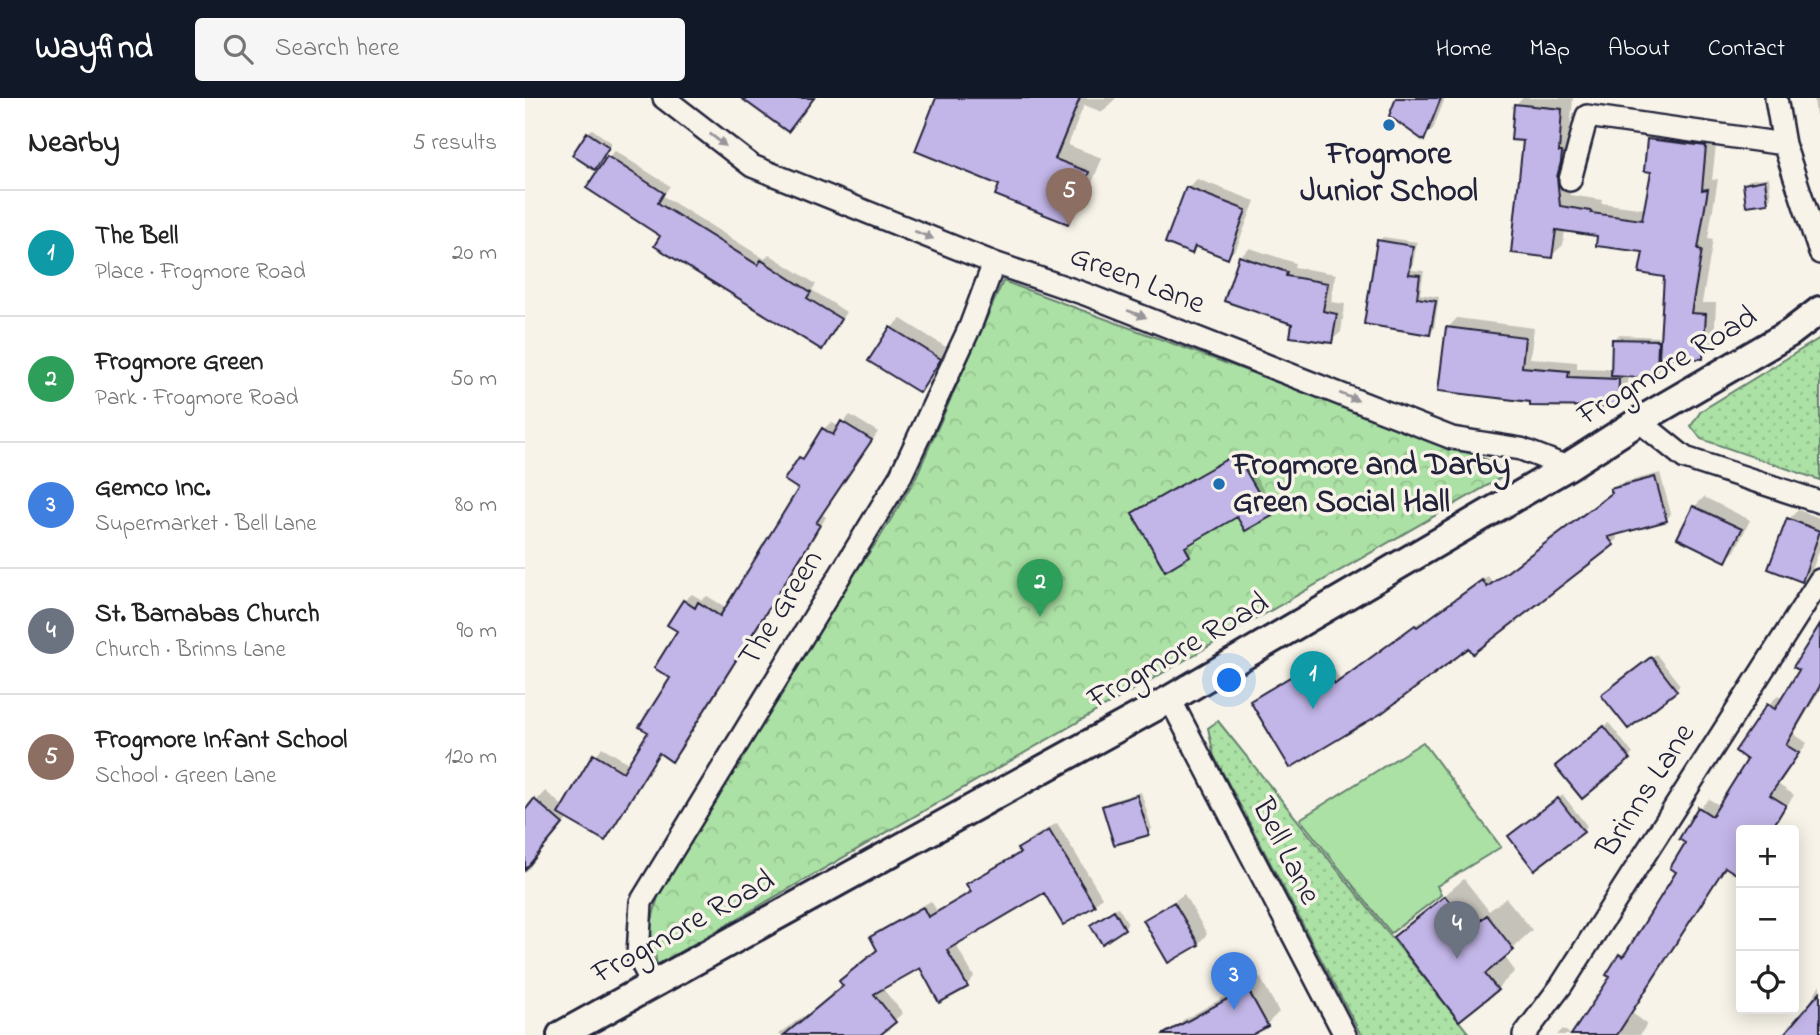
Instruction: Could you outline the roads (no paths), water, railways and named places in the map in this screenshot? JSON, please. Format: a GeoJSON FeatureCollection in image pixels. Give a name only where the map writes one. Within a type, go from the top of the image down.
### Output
{"type":"FeatureCollection","features":[{"type":"Feature","properties":{"kind":"street","name":"Green Lane"},"geometry":{"type":"LineString","coordinates":[[664,98],[752,166],[994,263],[1085,294],[1452,438],[1521,449],[1567,467]]}},
{"type":"Feature","properties":{"kind":"street"},"geometry":{"type":"LineString","coordinates":[[1776,98],[1784,145],[1820,253]]}},
{"type":"Feature","properties":{"kind":"street"},"geometry":{"type":"LineString","coordinates":[[1570,180],[1587,116],[1784,145]]}},
{"type":"Feature","properties":{"kind":"street","name":"The Green"},"geometry":{"type":"LineString","coordinates":[[652,983],[638,956],[641,902],[901,475],[970,327],[994,263]]}},
{"type":"Feature","properties":{"kind":"street","name":"Frogmore Road"},"geometry":{"type":"LineString","coordinates":[[561,1035],[1170,699],[1567,467],[1639,421],[1790,333],[1820,310]]}},
{"type":"Feature","properties":{"kind":"street"},"geometry":{"type":"LineString","coordinates":[[1639,421],[1685,458],[1820,502]]}},
{"type":"Feature","properties":{"kind":"street","name":"Brinns Lane"},"geometry":{"type":"LineString","coordinates":[[1524,1035],[1561,986],[1820,580]]}},
{"type":"Feature","properties":{"kind":"street","name":"Bell Lane"},"geometry":{"type":"LineString","coordinates":[[1170,699],[1345,1035]]}},
{"type":"Feature","properties":{"kind":"place","name":"Frogmore Junior School"},"geometry":{"type":"Point","coordinates":[1389,125]}},
{"type":"Feature","properties":{"kind":"place","name":"Frogmore Infant School"},"geometry":{"type":"Point","coordinates":[1069,226]}},
{"type":"Feature","properties":{"kind":"place","name":"Frogmore and Darby Green Social Hall"},"geometry":{"type":"Point","coordinates":[1219,484]}},
{"type":"Feature","properties":{"kind":"place","name":"Frogmore Green"},"geometry":{"type":"Point","coordinates":[1040,617]}},
{"type":"Feature","properties":{"kind":"place","name":"The Bell"},"geometry":{"type":"Point","coordinates":[1313,709]}},
{"type":"Feature","properties":{"kind":"place","name":"St. Barnabas Church"},"geometry":{"type":"Point","coordinates":[1457,959]}},
{"type":"Feature","properties":{"kind":"place","name":"Gemco Inc."},"geometry":{"type":"Point","coordinates":[1234,1010]}}]}
